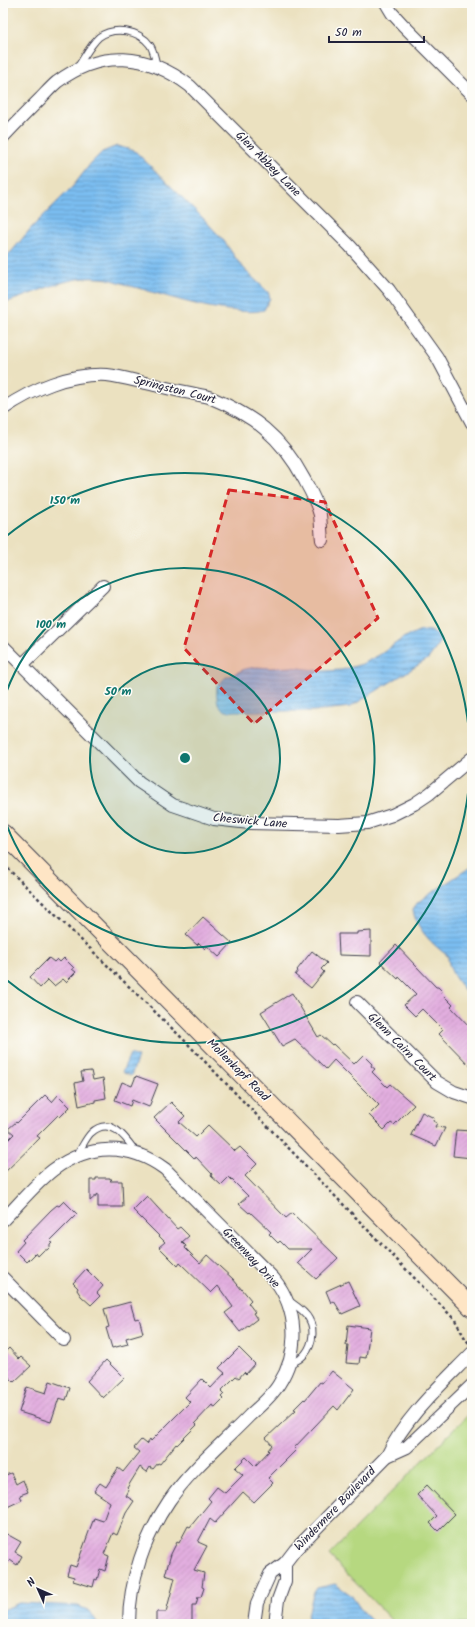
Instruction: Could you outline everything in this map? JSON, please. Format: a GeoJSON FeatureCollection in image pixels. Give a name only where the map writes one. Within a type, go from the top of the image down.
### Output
{"type":"FeatureCollection","features":[{"type":"Feature","properties":{"kind":"street"},"geometry":{"type":"LineString","coordinates":[[386,3],[392,13],[472,94]]}},
{"type":"Feature","properties":{"kind":"street","name":"Glen Abbey Lane"},"geometry":{"type":"LineString","coordinates":[[3,137],[56,83],[75,71],[90,65],[110,59],[128,59],[146,62],[176,75],[190,86],[367,264],[407,313],[437,357],[472,424]]}},
{"type":"Feature","properties":{"kind":"street","name":"Springston Court"},"geometry":{"type":"LineString","coordinates":[[3,409],[16,400],[41,388],[65,380],[87,376],[106,375],[121,377],[214,399],[240,411],[256,421],[280,443],[290,455],[313,495],[320,514],[322,540]]}},
{"type":"Feature","properties":{"kind":"street"},"geometry":{"type":"LineString","coordinates":[[22,665],[103,586]]}},
{"type":"Feature","properties":{"kind":"street","name":"Cheswick Lane"},"geometry":{"type":"LineString","coordinates":[[3,646],[139,782],[173,805],[214,819],[250,823],[339,825],[367,823],[414,804],[429,794],[472,758]]}},
{"type":"Feature","properties":{"kind":"street","name":"Mollenkopf Road"},"geometry":{"type":"LineString","coordinates":[[3,833],[472,1308]]}},
{"type":"Feature","properties":{"kind":"street","name":"Glenn Cairn Court"},"geometry":{"type":"LineString","coordinates":[[357,1002],[437,1082],[454,1092],[472,1098]]}},
{"type":"Feature","properties":{"kind":"street","name":"Greenway Drive"},"geometry":{"type":"LineString","coordinates":[[3,1220],[51,1171],[66,1160],[75,1156],[104,1149],[137,1153],[165,1169],[274,1279],[287,1299],[292,1314],[294,1332],[290,1364],[278,1386],[188,1478],[169,1501],[146,1545],[136,1574],[131,1596],[129,1624]]}},
{"type":"Feature","properties":{"kind":"street"},"geometry":{"type":"LineString","coordinates":[[3,1278],[64,1340]]}},
{"type":"Feature","properties":{"kind":"street","name":"Windermere Boulevard"},"geometry":{"type":"LineString","coordinates":[[254,1624],[257,1603],[270,1574],[285,1563],[295,1550],[387,1456],[395,1440],[417,1411],[472,1353]]}},
{"type":"Feature","properties":{"kind":"street","name":"Windermere Boulevard"},"geometry":{"type":"LineString","coordinates":[[387,1456],[407,1447],[472,1385]]}},
{"type":"Feature","properties":{"kind":"street"},"geometry":{"type":"LineString","coordinates":[[275,1624],[278,1600],[284,1581],[285,1563]]}},
{"type":"Feature","properties":{"kind":"lane"},"geometry":{"type":"LineString","coordinates":[[75,71],[98,38],[104,34],[119,30],[135,34],[146,41],[153,50],[157,66]]}},
{"type":"Feature","properties":{"kind":"lane"},"geometry":{"type":"LineString","coordinates":[[75,1156],[91,1134],[102,1128],[118,1130],[137,1153]]}},
{"type":"Feature","properties":{"kind":"lane"},"geometry":{"type":"LineString","coordinates":[[287,1299],[303,1311],[309,1319],[313,1330],[311,1342],[306,1353],[300,1359],[290,1364]]}},
{"type":"Feature","properties":{"kind":"path"},"geometry":{"type":"LineString","coordinates":[[3,864],[185,1041],[455,1320],[466,1340]]}},
{"type":"Feature","properties":{"kind":"highlighted area"},"geometry":{"type":"Polygon","coordinates":[[[229,490],[325,502],[378,618],[254,724],[184,648],[229,490]]]}},
{"type":"Feature","properties":{"kind":"green space"},"geometry":{"type":"Polygon","coordinates":[[[472,1411],[472,1624],[395,1624],[329,1555],[472,1411]]]}},
{"type":"Feature","properties":{"kind":"water"},"geometry":{"type":"Polygon","coordinates":[[[117,146],[135,151],[202,217],[224,241],[248,273],[268,292],[270,298],[264,310],[246,312],[204,306],[103,278],[87,278],[62,282],[3,303],[3,259],[12,251],[32,227],[74,185],[91,163],[102,152],[117,146]]]}},
{"type":"Feature","properties":{"kind":"water"},"geometry":{"type":"Polygon","coordinates":[[[421,630],[431,631],[440,638],[439,644],[428,659],[350,707],[313,711],[229,711],[224,710],[219,705],[217,686],[225,678],[245,669],[256,667],[291,667],[324,671],[342,670],[362,664],[381,654],[403,638],[421,630]]]}},
{"type":"Feature","properties":{"kind":"water"},"geometry":{"type":"Polygon","coordinates":[[[472,866],[472,998],[460,984],[450,968],[448,956],[436,947],[417,923],[413,909],[418,902],[472,866]]]}},
{"type":"Feature","properties":{"kind":"water"},"geometry":{"type":"Polygon","coordinates":[[[130,1054],[138,1057],[131,1076],[122,1072],[130,1054]]]}},
{"type":"Feature","properties":{"kind":"water"},"geometry":{"type":"Polygon","coordinates":[[[335,1584],[351,1595],[362,1611],[375,1624],[306,1624],[313,1594],[317,1588],[335,1584]]]}},
{"type":"Feature","properties":{"kind":"water"},"geometry":{"type":"Polygon","coordinates":[[[19,1603],[78,1606],[90,1611],[98,1624],[3,1624],[3,1610],[19,1603]]]}},
{"type":"Feature","properties":{"kind":"building"},"geometry":{"type":"Polygon","coordinates":[[[203,917],[232,943],[219,957],[207,946],[205,949],[199,943],[197,945],[186,935],[203,917]]]}},
{"type":"Feature","properties":{"kind":"building"},"geometry":{"type":"Polygon","coordinates":[[[371,931],[371,956],[339,955],[338,934],[357,934],[357,932],[371,931]]]}},
{"type":"Feature","properties":{"kind":"building"},"geometry":{"type":"Polygon","coordinates":[[[396,945],[436,987],[442,991],[441,993],[453,1005],[451,1007],[471,1028],[467,1032],[472,1037],[472,1068],[439,1034],[443,1030],[422,1009],[415,1016],[404,1005],[416,994],[399,977],[398,979],[380,962],[396,945]]]}},
{"type":"Feature","properties":{"kind":"building"},"geometry":{"type":"Polygon","coordinates":[[[312,951],[327,963],[321,969],[324,972],[311,988],[295,975],[298,971],[297,970],[312,951]]]}},
{"type":"Feature","properties":{"kind":"building"},"geometry":{"type":"Polygon","coordinates":[[[49,958],[54,962],[57,959],[60,962],[64,958],[76,972],[66,982],[63,979],[54,986],[48,980],[40,988],[30,977],[49,958]]]}},
{"type":"Feature","properties":{"kind":"building"},"geometry":{"type":"Polygon","coordinates":[[[292,993],[318,1037],[321,1035],[332,1045],[333,1044],[354,1064],[363,1055],[375,1069],[372,1072],[387,1087],[390,1084],[414,1105],[394,1125],[391,1123],[384,1130],[369,1115],[379,1105],[334,1060],[326,1069],[295,1039],[282,1046],[261,1012],[292,993]]]}},
{"type":"Feature","properties":{"kind":"building"},"geometry":{"type":"Polygon","coordinates":[[[91,1071],[93,1080],[103,1078],[106,1098],[95,1100],[95,1102],[79,1106],[75,1083],[83,1081],[81,1072],[91,1071]]]}},
{"type":"Feature","properties":{"kind":"building"},"geometry":{"type":"Polygon","coordinates":[[[136,1076],[158,1084],[149,1107],[132,1100],[130,1106],[115,1100],[122,1082],[132,1086],[136,1076]]]}},
{"type":"Feature","properties":{"kind":"building"},"geometry":{"type":"Polygon","coordinates":[[[45,1095],[52,1102],[58,1095],[70,1107],[60,1117],[58,1115],[37,1136],[40,1138],[3,1174],[3,1145],[14,1134],[8,1129],[16,1122],[17,1123],[45,1095]]]}},
{"type":"Feature","properties":{"kind":"building"},"geometry":{"type":"Polygon","coordinates":[[[171,1102],[185,1116],[179,1122],[196,1137],[208,1125],[235,1151],[240,1147],[257,1164],[245,1176],[286,1218],[292,1213],[338,1258],[316,1279],[298,1263],[312,1249],[288,1249],[280,1241],[278,1243],[269,1234],[271,1232],[250,1212],[249,1213],[239,1204],[248,1196],[229,1177],[221,1185],[211,1176],[212,1174],[196,1157],[195,1159],[154,1118],[171,1102]]]}},
{"type":"Feature","properties":{"kind":"building"},"geometry":{"type":"Polygon","coordinates":[[[422,1112],[434,1118],[433,1121],[437,1123],[435,1127],[445,1128],[436,1146],[411,1135],[422,1112]]]}},
{"type":"Feature","properties":{"kind":"building"},"geometry":{"type":"Polygon","coordinates":[[[456,1130],[471,1131],[472,1158],[453,1156],[456,1130]]]}},
{"type":"Feature","properties":{"kind":"building"},"geometry":{"type":"Polygon","coordinates":[[[96,1178],[110,1178],[112,1179],[110,1181],[122,1181],[123,1207],[98,1207],[98,1194],[90,1201],[90,1180],[96,1180],[96,1178]]]}},
{"type":"Feature","properties":{"kind":"building"},"geometry":{"type":"Polygon","coordinates":[[[147,1196],[177,1229],[180,1227],[189,1236],[182,1242],[186,1246],[185,1248],[200,1263],[207,1255],[242,1289],[251,1300],[248,1303],[255,1312],[253,1313],[257,1319],[240,1332],[225,1313],[233,1307],[218,1286],[211,1293],[180,1263],[178,1266],[159,1247],[165,1242],[133,1210],[147,1196]]]}},
{"type":"Feature","properties":{"kind":"building"},"geometry":{"type":"Polygon","coordinates":[[[64,1201],[77,1214],[50,1241],[52,1242],[47,1250],[44,1250],[38,1256],[36,1253],[27,1262],[16,1251],[24,1242],[22,1240],[51,1210],[57,1205],[59,1206],[64,1201]]]}},
{"type":"Feature","properties":{"kind":"building"},"geometry":{"type":"Polygon","coordinates":[[[86,1269],[103,1286],[97,1293],[100,1296],[91,1305],[81,1296],[77,1290],[78,1288],[73,1283],[86,1269]]]}},
{"type":"Feature","properties":{"kind":"building"},"geometry":{"type":"Polygon","coordinates":[[[348,1281],[360,1306],[342,1314],[334,1301],[331,1303],[326,1291],[348,1281]]]}},
{"type":"Feature","properties":{"kind":"building"},"geometry":{"type":"Polygon","coordinates":[[[130,1302],[135,1319],[139,1318],[143,1333],[126,1338],[128,1344],[112,1348],[106,1328],[109,1327],[104,1309],[130,1302]]]}},
{"type":"Feature","properties":{"kind":"building"},"geometry":{"type":"Polygon","coordinates":[[[348,1325],[370,1328],[366,1358],[360,1357],[359,1364],[346,1363],[348,1325]]]}},
{"type":"Feature","properties":{"kind":"building"},"geometry":{"type":"Polygon","coordinates":[[[9,1348],[19,1359],[21,1357],[31,1366],[14,1382],[3,1371],[3,1354],[9,1348]]]}},
{"type":"Feature","properties":{"kind":"building"},"geometry":{"type":"Polygon","coordinates":[[[239,1348],[255,1364],[246,1374],[244,1372],[239,1378],[236,1376],[221,1391],[224,1394],[221,1397],[223,1399],[215,1407],[212,1405],[195,1423],[197,1425],[177,1445],[176,1444],[160,1464],[158,1463],[153,1469],[150,1467],[147,1472],[140,1467],[127,1488],[129,1490],[126,1496],[134,1501],[126,1513],[117,1535],[113,1533],[104,1554],[109,1556],[105,1571],[100,1569],[93,1587],[73,1581],[74,1577],[67,1575],[70,1565],[76,1567],[94,1518],[103,1521],[110,1502],[94,1491],[100,1483],[106,1487],[118,1468],[123,1472],[139,1452],[134,1448],[141,1440],[146,1444],[150,1439],[151,1441],[190,1402],[185,1397],[202,1379],[211,1388],[225,1373],[219,1368],[239,1348]]]}},
{"type":"Feature","properties":{"kind":"building"},"geometry":{"type":"Polygon","coordinates":[[[106,1360],[124,1378],[103,1398],[87,1381],[106,1360]]]}},
{"type":"Feature","properties":{"kind":"building"},"geometry":{"type":"Polygon","coordinates":[[[332,1371],[354,1389],[338,1410],[334,1406],[294,1448],[296,1450],[268,1478],[273,1483],[254,1502],[243,1492],[215,1523],[210,1519],[198,1542],[207,1546],[194,1570],[204,1573],[202,1587],[204,1588],[201,1597],[198,1597],[196,1605],[192,1605],[192,1624],[156,1624],[156,1612],[166,1612],[175,1578],[165,1575],[171,1554],[188,1526],[190,1527],[211,1501],[208,1498],[217,1487],[225,1493],[243,1475],[235,1468],[246,1457],[255,1466],[269,1451],[268,1450],[272,1445],[266,1438],[296,1410],[294,1409],[304,1399],[305,1400],[320,1382],[322,1383],[332,1371]]]}},
{"type":"Feature","properties":{"kind":"building"},"geometry":{"type":"Polygon","coordinates":[[[50,1381],[70,1388],[66,1400],[59,1398],[51,1422],[19,1412],[27,1387],[46,1393],[50,1381]]]}},
{"type":"Feature","properties":{"kind":"building"},"geometry":{"type":"Polygon","coordinates":[[[11,1473],[16,1484],[23,1480],[28,1492],[20,1495],[22,1500],[3,1509],[3,1476],[11,1473]]]}},
{"type":"Feature","properties":{"kind":"building"},"geometry":{"type":"Polygon","coordinates":[[[427,1485],[455,1514],[438,1531],[430,1523],[437,1516],[417,1495],[427,1485]]]}},
{"type":"Feature","properties":{"kind":"building"},"geometry":{"type":"Polygon","coordinates":[[[3,1532],[21,1542],[15,1552],[22,1556],[17,1565],[10,1560],[3,1571],[3,1532]]]}}]}
